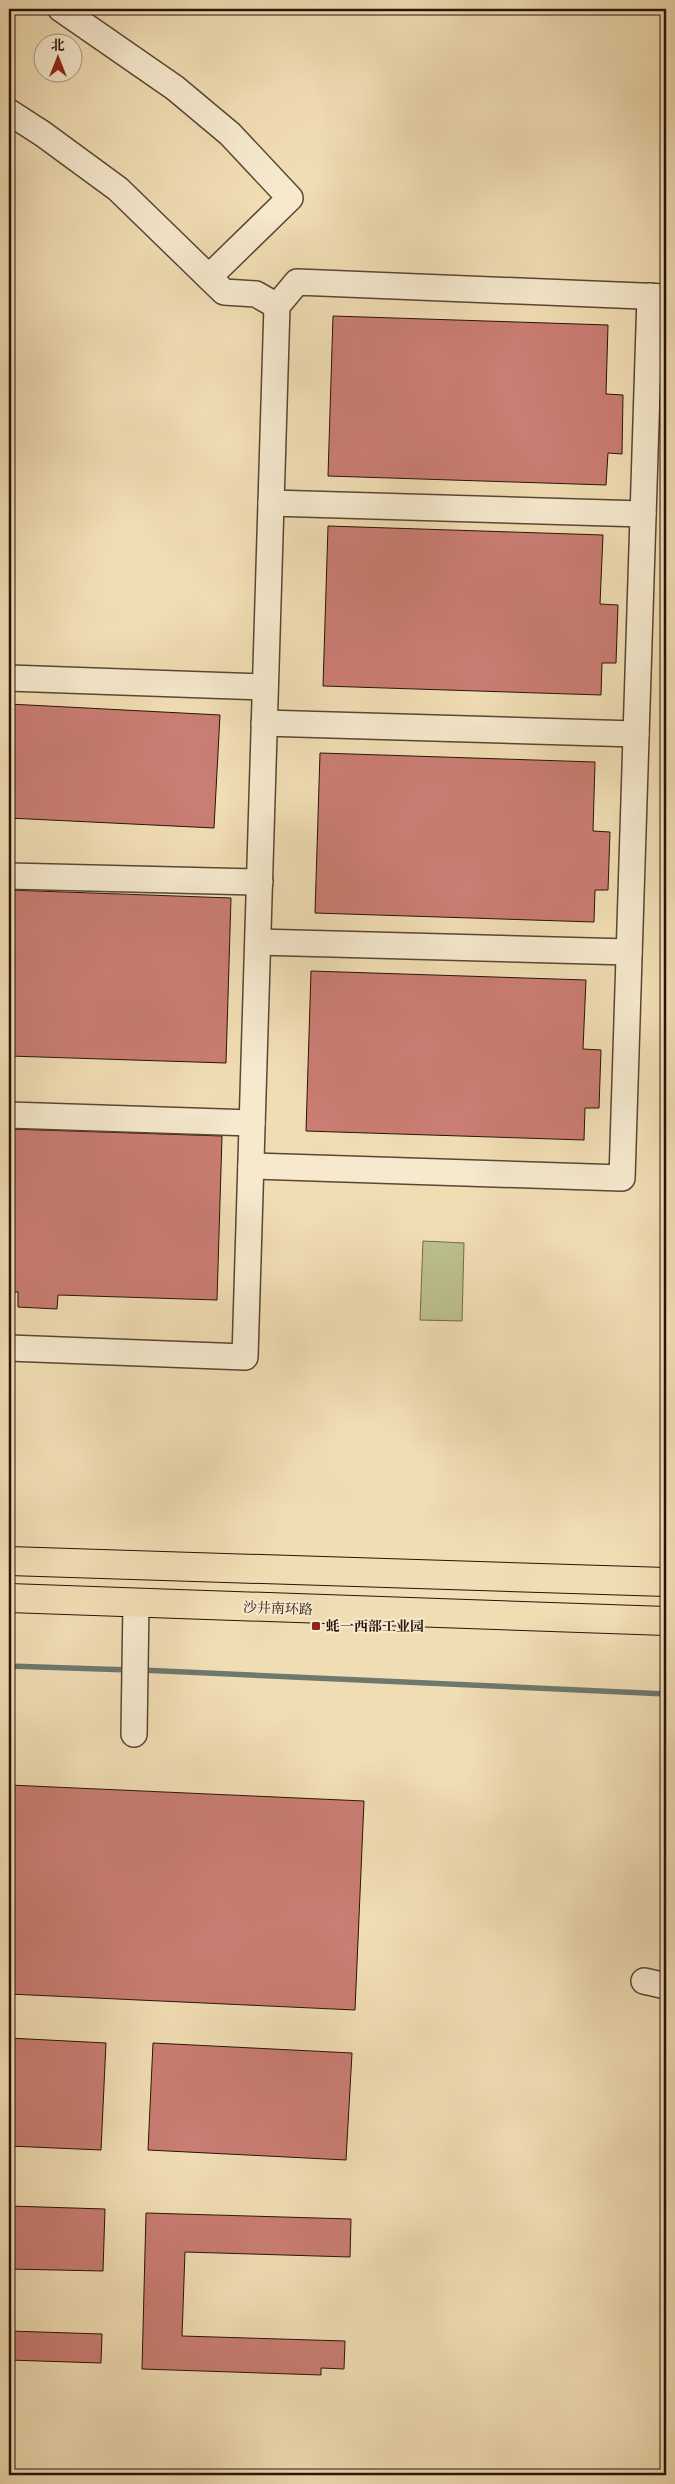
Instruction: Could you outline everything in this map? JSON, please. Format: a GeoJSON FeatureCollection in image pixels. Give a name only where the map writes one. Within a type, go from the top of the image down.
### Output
{"type":"FeatureCollection","features":[{"type":"Feature","properties":{"kind":"main road"},"geometry":{"type":"LineString","coordinates":[[9,1561],[659,1581]]}},
{"type":"Feature","properties":{"kind":"main road","name":"沙井南环路"},"geometry":{"type":"LineString","coordinates":[[9,1598],[666,1621]]}},
{"type":"Feature","properties":{"kind":"street"},"geometry":{"type":"LineString","coordinates":[[61,9],[175,88],[230,134],[290,198],[209,277]]}},
{"type":"Feature","properties":{"kind":"street"},"geometry":{"type":"LineString","coordinates":[[9,112],[43,134],[118,189],[224,292],[256,294],[277,306]]}},
{"type":"Feature","properties":{"kind":"street"},"geometry":{"type":"LineString","coordinates":[[9,1348],[245,1357],[277,306],[297,282],[658,297],[643,514],[622,1178],[251,1166]]}},
{"type":"Feature","properties":{"kind":"street"},"geometry":{"type":"LineString","coordinates":[[271,503],[643,514]]}},
{"type":"Feature","properties":{"kind":"street"},"geometry":{"type":"LineString","coordinates":[[9,678],[265,687]]}},
{"type":"Feature","properties":{"kind":"street"},"geometry":{"type":"LineString","coordinates":[[264,723],[636,734]]}},
{"type":"Feature","properties":{"kind":"street"},"geometry":{"type":"LineString","coordinates":[[9,876],[260,882]]}},
{"type":"Feature","properties":{"kind":"street"},"geometry":{"type":"LineString","coordinates":[[258,942],[629,952]]}},
{"type":"Feature","properties":{"kind":"street"},"geometry":{"type":"LineString","coordinates":[[9,1115],[252,1123]]}},
{"type":"Feature","properties":{"kind":"street"},"geometry":{"type":"LineString","coordinates":[[134,1734],[137,1645],[136,1603]]}},
{"type":"Feature","properties":{"kind":"green space"},"geometry":{"type":"Polygon","coordinates":[[[423,1241],[464,1243],[462,1321],[420,1320],[423,1241]]]}},
{"type":"Feature","properties":{"kind":"building"},"geometry":{"type":"Polygon","coordinates":[[[333,316],[608,325],[606,394],[623,395],[622,454],[608,453],[606,485],[328,476],[333,316]]]}},
{"type":"Feature","properties":{"kind":"building"},"geometry":{"type":"Polygon","coordinates":[[[328,526],[603,535],[600,604],[618,605],[616,663],[602,663],[601,695],[323,686],[328,526]]]}},
{"type":"Feature","properties":{"kind":"building"},"geometry":{"type":"Polygon","coordinates":[[[9,704],[220,715],[214,828],[9,818],[9,704]]]}},
{"type":"Feature","properties":{"kind":"building"},"geometry":{"type":"Polygon","coordinates":[[[320,753],[595,762],[593,831],[610,832],[608,890],[595,890],[594,922],[315,913],[320,753]]]}},
{"type":"Feature","properties":{"kind":"building"},"geometry":{"type":"Polygon","coordinates":[[[9,890],[231,898],[226,1063],[9,1056],[9,890]]]}},
{"type":"Feature","properties":{"kind":"building"},"geometry":{"type":"Polygon","coordinates":[[[311,971],[586,980],[583,1049],[601,1050],[599,1108],[585,1108],[584,1140],[306,1131],[311,971]]]}},
{"type":"Feature","properties":{"kind":"building"},"geometry":{"type":"Polygon","coordinates":[[[9,1129],[222,1136],[217,1300],[58,1295],[57,1309],[18,1307],[18,1292],[9,1292],[9,1129]]]}},
{"type":"Feature","properties":{"kind":"building"},"geometry":{"type":"Polygon","coordinates":[[[9,1785],[364,1801],[355,2010],[9,1994],[9,1785]]]}},
{"type":"Feature","properties":{"kind":"building"},"geometry":{"type":"Polygon","coordinates":[[[9,2038],[106,2043],[101,2150],[9,2146],[9,2038]]]}},
{"type":"Feature","properties":{"kind":"building"},"geometry":{"type":"Polygon","coordinates":[[[153,2043],[352,2053],[346,2160],[148,2150],[153,2043]]]}},
{"type":"Feature","properties":{"kind":"building"},"geometry":{"type":"Polygon","coordinates":[[[9,2206],[105,2209],[103,2271],[9,2269],[9,2206]]]}},
{"type":"Feature","properties":{"kind":"building"},"geometry":{"type":"Polygon","coordinates":[[[146,2213],[351,2219],[350,2257],[185,2252],[182,2336],[345,2341],[344,2369],[321,2368],[321,2375],[142,2369],[146,2213]]]}},
{"type":"Feature","properties":{"kind":"building"},"geometry":{"type":"Polygon","coordinates":[[[9,2331],[102,2334],[101,2363],[9,2360],[9,2331]]]}},
{"type":"Feature","properties":{"kind":"waterway"},"geometry":{"type":"LineString","coordinates":[[9,1666],[130,1670]]}},
{"type":"Feature","properties":{"kind":"waterway"},"geometry":{"type":"LineString","coordinates":[[141,1670],[666,1694]]}},
{"type":"Feature","properties":{"kind":"place","name":"蚝一西部工业园"},"geometry":{"type":"Point","coordinates":[316,1626]}}]}
